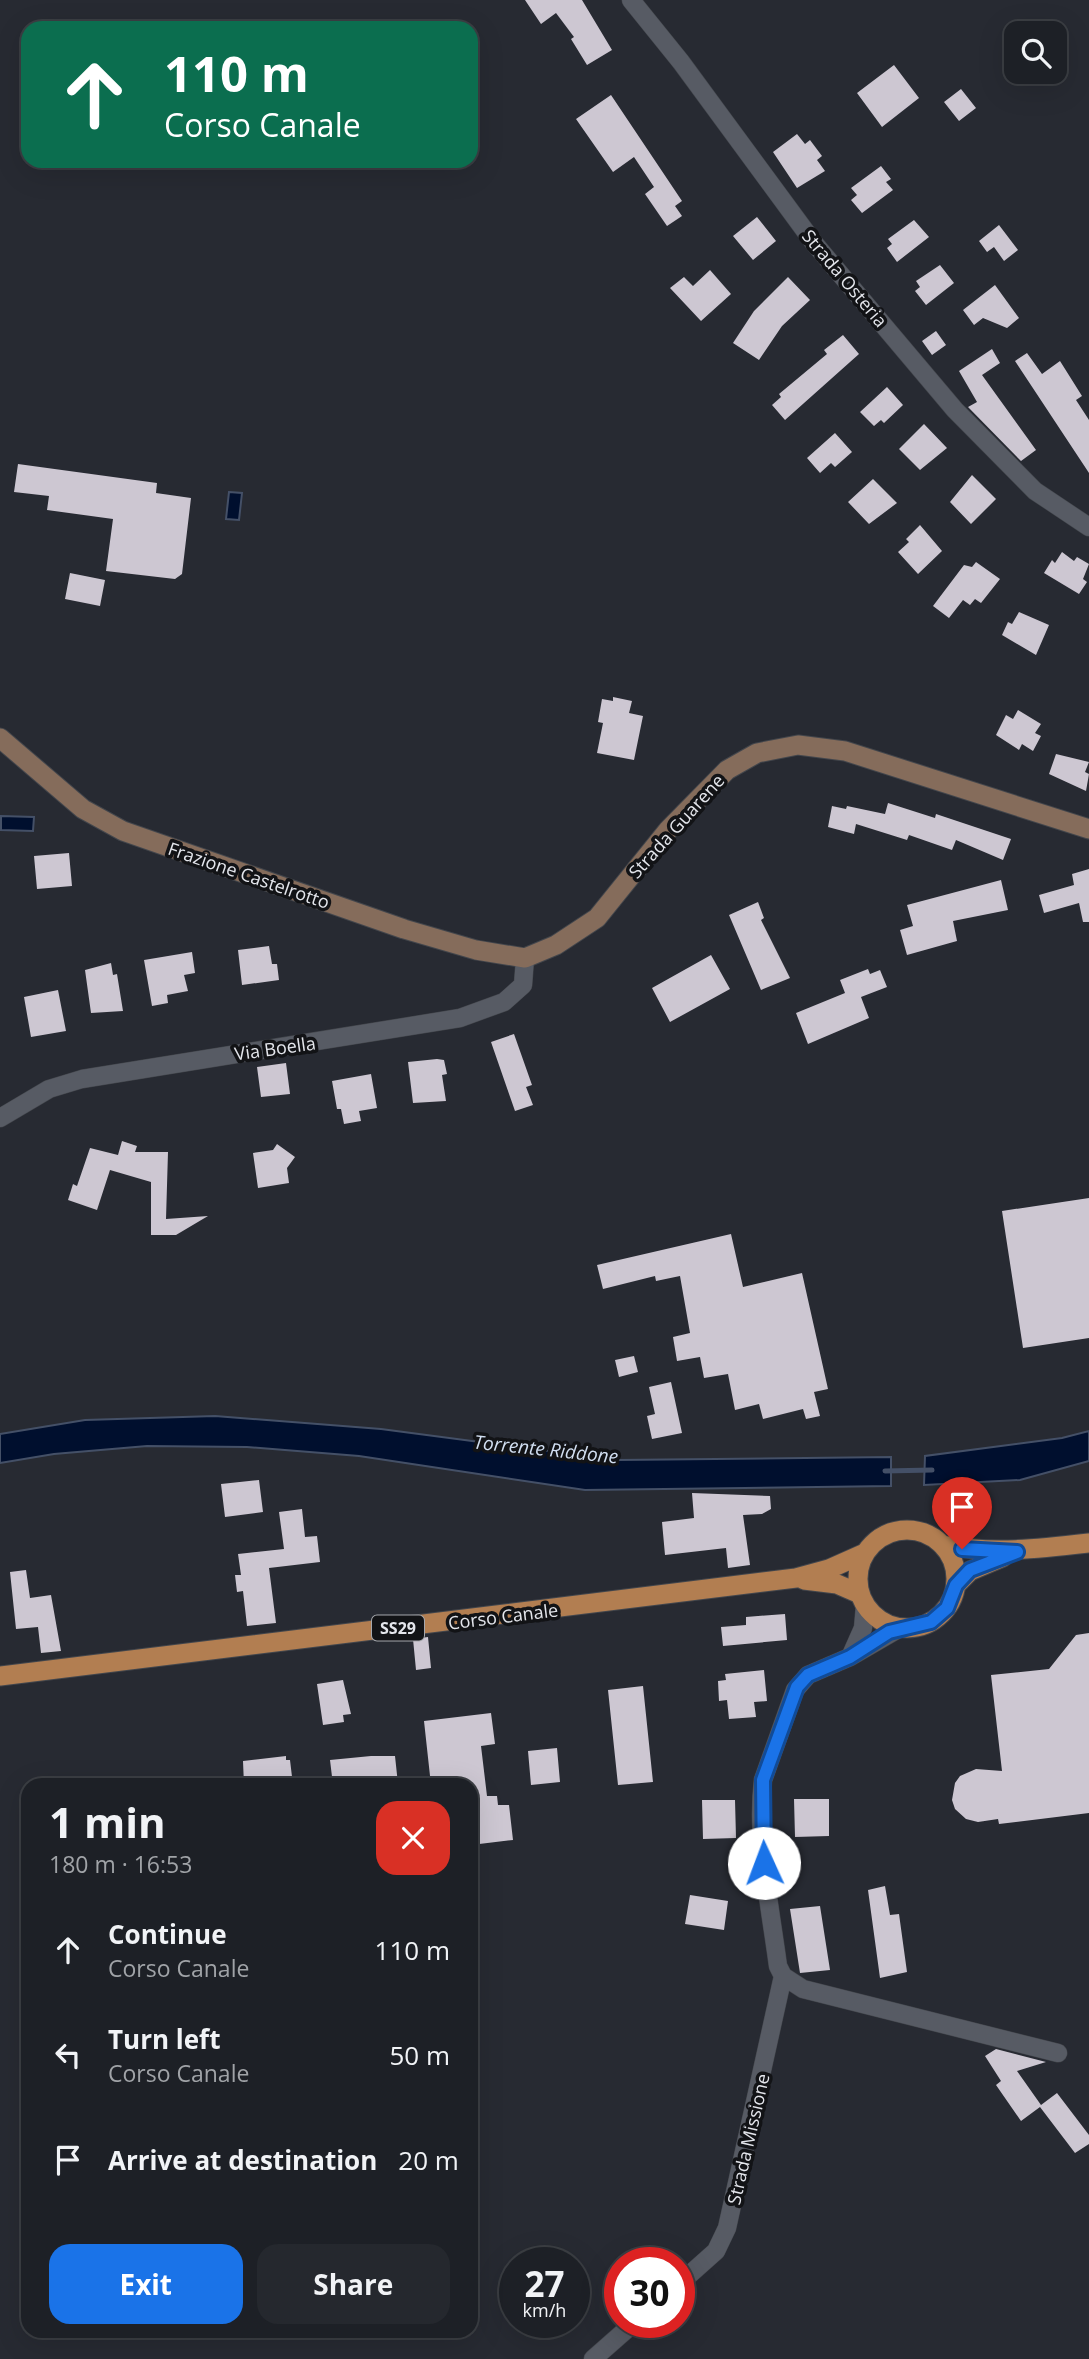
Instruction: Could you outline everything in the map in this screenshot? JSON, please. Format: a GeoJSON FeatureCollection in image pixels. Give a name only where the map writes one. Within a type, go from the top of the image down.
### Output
{"type":"FeatureCollection","features":[{"type":"Feature","properties":{"kind":"main road","name":"Frazione Castelrotto"},"geometry":{"type":"LineString","coordinates":[[0,738],[83,810],[123,831],[404,929],[476,950],[525,958]]}},
{"type":"Feature","properties":{"kind":"main road","name":"Strada Guarene"},"geometry":{"type":"LineString","coordinates":[[525,958],[556,945],[597,918],[678,820],[727,770],[757,753],[798,746],[845,751],[1089,829]]}},
{"type":"Feature","properties":{"kind":"main road","name":"Corso Canale"},"geometry":{"type":"LineString","coordinates":[[0,1676],[796,1578],[829,1570],[865,1553],[878,1540],[905,1530],[919,1532],[942,1545],[981,1552],[1017,1552],[1089,1543]]}},
{"type":"Feature","properties":{"kind":"main road"},"geometry":{"type":"LineString","coordinates":[[942,1545],[953,1564],[956,1585]]}},
{"type":"Feature","properties":{"kind":"main road","name":"Corso Canale"},"geometry":{"type":"LineString","coordinates":[[796,1578],[837,1584],[862,1599],[874,1616],[900,1628],[922,1626],[939,1617],[950,1603],[956,1585],[970,1570],[1017,1552]]}},
{"type":"Feature","properties":{"kind":"main road"},"geometry":{"type":"LineString","coordinates":[[862,1599],[858,1580],[865,1553]]}},
{"type":"Feature","properties":{"kind":"street","name":"Strada Osteria"},"geometry":{"type":"LineString","coordinates":[[631,0],[681,62],[814,243],[955,410],[1035,491],[1089,527]]}},
{"type":"Feature","properties":{"kind":"street","name":"Via Boella"},"geometry":{"type":"LineString","coordinates":[[0,1118],[49,1089],[82,1079],[460,1018],[504,1002],[523,985],[525,958]]}},
{"type":"Feature","properties":{"kind":"street"},"geometry":{"type":"LineString","coordinates":[[850,1657],[863,1628],[862,1599]]}},
{"type":"Feature","properties":{"kind":"street","name":"Strada Missione"},"geometry":{"type":"LineString","coordinates":[[695,2269],[716,2250],[727,2228],[783,1976],[778,1966],[764,1863],[763,1780],[795,1690],[808,1675],[850,1657],[900,1628]]}},
{"type":"Feature","properties":{"kind":"street"},"geometry":{"type":"LineString","coordinates":[[783,1976],[803,1989],[1058,2053]]}},
{"type":"Feature","properties":{"kind":"street"},"geometry":{"type":"LineString","coordinates":[[593,2359],[617,2338]]}},
{"type":"Feature","properties":{"kind":"water"},"geometry":{"type":"Polygon","coordinates":[[[229,492],[242,493],[239,520],[226,519],[229,492]]]}},
{"type":"Feature","properties":{"kind":"water"},"geometry":{"type":"Polygon","coordinates":[[[1,816],[34,817],[33,831],[1,830],[1,816]]]}},
{"type":"Feature","properties":{"kind":"water"},"geometry":{"type":"Polygon","coordinates":[[[215,1416],[381,1429],[617,1460],[891,1457],[891,1486],[585,1490],[359,1456],[247,1447],[147,1446],[54,1454],[0,1463],[0,1434],[85,1420],[215,1416]]]}},
{"type":"Feature","properties":{"kind":"water"},"geometry":{"type":"Polygon","coordinates":[[[1089,1431],[1089,1461],[1020,1480],[924,1485],[925,1456],[1062,1438],[1089,1431]]]}},
{"type":"Feature","properties":{"kind":"building"},"geometry":{"type":"Polygon","coordinates":[[[525,0],[582,0],[612,50],[587,65],[571,39],[574,37],[556,13],[541,24],[525,0]]]}},
{"type":"Feature","properties":{"kind":"building"},"geometry":{"type":"Polygon","coordinates":[[[894,65],[919,98],[882,127],[857,93],[894,65]]]}},
{"type":"Feature","properties":{"kind":"building"},"geometry":{"type":"Polygon","coordinates":[[[961,89],[976,108],[959,121],[944,102],[961,89]]]}},
{"type":"Feature","properties":{"kind":"building"},"geometry":{"type":"Polygon","coordinates":[[[611,95],[682,201],[675,206],[682,216],[667,226],[645,194],[654,187],[634,157],[613,172],[576,119],[611,95]]]}},
{"type":"Feature","properties":{"kind":"building"},"geometry":{"type":"Polygon","coordinates":[[[797,134],[805,144],[810,140],[822,156],[817,160],[825,171],[797,188],[773,152],[797,134]]]}},
{"type":"Feature","properties":{"kind":"building"},"geometry":{"type":"Polygon","coordinates":[[[881,166],[891,179],[886,182],[893,190],[862,213],[851,200],[857,195],[851,188],[881,166]]]}},
{"type":"Feature","properties":{"kind":"building"},"geometry":{"type":"Polygon","coordinates":[[[757,217],[776,241],[753,260],[733,236],[757,217]]]}},
{"type":"Feature","properties":{"kind":"building"},"geometry":{"type":"Polygon","coordinates":[[[914,220],[929,237],[897,262],[887,248],[892,244],[888,239],[914,220]]]}},
{"type":"Feature","properties":{"kind":"building"},"geometry":{"type":"Polygon","coordinates":[[[999,225],[1018,250],[1004,261],[994,247],[987,252],[979,241],[999,225]]]}},
{"type":"Feature","properties":{"kind":"building"},"geometry":{"type":"Polygon","coordinates":[[[940,265],[954,283],[926,305],[915,291],[920,287],[916,281],[940,265]]]}},
{"type":"Feature","properties":{"kind":"building"},"geometry":{"type":"Polygon","coordinates":[[[710,270],[731,294],[701,321],[670,288],[684,277],[693,286],[710,270]]]}},
{"type":"Feature","properties":{"kind":"building"},"geometry":{"type":"Polygon","coordinates":[[[788,277],[810,300],[782,326],[759,360],[733,343],[754,311],[788,277]]]}},
{"type":"Feature","properties":{"kind":"building"},"geometry":{"type":"Polygon","coordinates":[[[995,285],[1019,318],[1007,328],[983,318],[974,325],[963,310],[995,285]]]}},
{"type":"Feature","properties":{"kind":"building"},"geometry":{"type":"Polygon","coordinates":[[[936,331],[946,345],[932,355],[922,341],[936,331]]]}},
{"type":"Feature","properties":{"kind":"building"},"geometry":{"type":"Polygon","coordinates":[[[843,335],[859,354],[785,420],[772,405],[781,397],[779,394],[827,354],[824,350],[843,335]]]}},
{"type":"Feature","properties":{"kind":"building"},"geometry":{"type":"Polygon","coordinates":[[[992,349],[1000,363],[982,375],[1036,450],[1021,461],[968,407],[977,402],[959,371],[992,349]]]}},
{"type":"Feature","properties":{"kind":"building"},"geometry":{"type":"Polygon","coordinates":[[[1027,353],[1042,374],[1060,361],[1082,396],[1076,400],[1089,420],[1089,473],[1015,361],[1027,353]]]}},
{"type":"Feature","properties":{"kind":"building"},"geometry":{"type":"Polygon","coordinates":[[[887,387],[903,405],[884,423],[881,420],[874,426],[860,412],[887,387]]]}},
{"type":"Feature","properties":{"kind":"building"},"geometry":{"type":"Polygon","coordinates":[[[924,424],[947,448],[920,470],[899,449],[924,424]]]}},
{"type":"Feature","properties":{"kind":"building"},"geometry":{"type":"Polygon","coordinates":[[[835,433],[852,452],[835,467],[831,463],[820,473],[807,458],[835,433]]]}},
{"type":"Feature","properties":{"kind":"building"},"geometry":{"type":"Polygon","coordinates":[[[18,464],[157,483],[156,493],[191,498],[182,574],[175,579],[106,571],[113,519],[47,510],[49,496],[14,492],[18,464]]]}},
{"type":"Feature","properties":{"kind":"building"},"geometry":{"type":"Polygon","coordinates":[[[972,475],[996,499],[971,524],[950,502],[972,475]]]}},
{"type":"Feature","properties":{"kind":"building"},"geometry":{"type":"Polygon","coordinates":[[[873,479],[897,503],[869,524],[848,502],[873,479]]]}},
{"type":"Feature","properties":{"kind":"building"},"geometry":{"type":"Polygon","coordinates":[[[920,525],[942,551],[918,574],[898,552],[909,542],[906,539],[920,525]]]}},
{"type":"Feature","properties":{"kind":"building"},"geometry":{"type":"Polygon","coordinates":[[[1062,552],[1074,561],[1077,557],[1089,564],[1083,579],[1087,582],[1079,594],[1044,573],[1052,560],[1055,563],[1062,552]]]}},
{"type":"Feature","properties":{"kind":"building"},"geometry":{"type":"Polygon","coordinates":[[[976,562],[1000,579],[981,603],[975,599],[970,605],[963,600],[949,618],[933,606],[964,565],[972,567],[976,562]]]}},
{"type":"Feature","properties":{"kind":"building"},"geometry":{"type":"Polygon","coordinates":[[[70,573],[105,580],[100,606],[65,599],[70,573]]]}},
{"type":"Feature","properties":{"kind":"building"},"geometry":{"type":"Polygon","coordinates":[[[1019,612],[1049,625],[1036,655],[1002,635],[1008,622],[1012,624],[1019,612]]]}},
{"type":"Feature","properties":{"kind":"building"},"geometry":{"type":"Polygon","coordinates":[[[613,697],[632,701],[629,713],[643,716],[634,760],[597,753],[603,723],[598,722],[602,699],[613,701],[613,697]]]}},
{"type":"Feature","properties":{"kind":"building"},"geometry":{"type":"Polygon","coordinates":[[[1018,710],[1041,724],[1035,733],[1041,736],[1033,751],[1022,744],[1019,750],[996,735],[1006,715],[1013,719],[1018,710]]]}},
{"type":"Feature","properties":{"kind":"building"},"geometry":{"type":"Polygon","coordinates":[[[1056,754],[1089,762],[1085,772],[1089,774],[1086,791],[1049,774],[1056,754]]]}},
{"type":"Feature","properties":{"kind":"building"},"geometry":{"type":"Polygon","coordinates":[[[888,803],[935,818],[936,814],[1011,839],[1003,860],[956,840],[952,850],[909,835],[907,840],[856,824],[854,834],[828,827],[832,806],[846,809],[847,806],[885,814],[888,803]]]}},
{"type":"Feature","properties":{"kind":"building"},"geometry":{"type":"Polygon","coordinates":[[[69,853],[72,886],[37,889],[34,856],[69,853]]]}},
{"type":"Feature","properties":{"kind":"building"},"geometry":{"type":"Polygon","coordinates":[[[1089,869],[1089,922],[1083,922],[1079,903],[1044,913],[1039,895],[1074,885],[1072,874],[1089,869]]]}},
{"type":"Feature","properties":{"kind":"building"},"geometry":{"type":"Polygon","coordinates":[[[1001,880],[1008,910],[953,921],[957,941],[907,955],[900,930],[913,926],[907,905],[1001,880]]]}},
{"type":"Feature","properties":{"kind":"building"},"geometry":{"type":"Polygon","coordinates":[[[758,902],[764,918],[761,920],[790,978],[761,990],[729,915],[758,902]]]}},
{"type":"Feature","properties":{"kind":"building"},"geometry":{"type":"Polygon","coordinates":[[[269,946],[272,964],[277,964],[279,980],[242,985],[238,950],[269,946]]]}},
{"type":"Feature","properties":{"kind":"building"},"geometry":{"type":"Polygon","coordinates":[[[192,952],[195,973],[184,975],[188,991],[167,995],[168,1003],[152,1006],[144,960],[192,952]]]}},
{"type":"Feature","properties":{"kind":"building"},"geometry":{"type":"Polygon","coordinates":[[[711,955],[730,989],[670,1022],[652,988],[711,955]]]}},
{"type":"Feature","properties":{"kind":"building"},"geometry":{"type":"Polygon","coordinates":[[[111,963],[113,975],[117,974],[123,1011],[91,1013],[85,970],[111,963]]]}},
{"type":"Feature","properties":{"kind":"building"},"geometry":{"type":"Polygon","coordinates":[[[868,969],[870,974],[880,970],[887,987],[861,997],[869,1018],[808,1044],[796,1013],[845,993],[840,980],[868,969]]]}},
{"type":"Feature","properties":{"kind":"building"},"geometry":{"type":"Polygon","coordinates":[[[58,990],[66,1031],[31,1037],[24,997],[58,990]]]}},
{"type":"Feature","properties":{"kind":"building"},"geometry":{"type":"Polygon","coordinates":[[[514,1034],[532,1085],[526,1087],[533,1105],[515,1111],[491,1042],[514,1034]]]}},
{"type":"Feature","properties":{"kind":"building"},"geometry":{"type":"Polygon","coordinates":[[[444,1060],[447,1074],[442,1075],[446,1101],[413,1103],[408,1062],[444,1060]]]}},
{"type":"Feature","properties":{"kind":"building"},"geometry":{"type":"Polygon","coordinates":[[[286,1063],[290,1094],[261,1097],[257,1067],[286,1063]]]}},
{"type":"Feature","properties":{"kind":"building"},"geometry":{"type":"Polygon","coordinates":[[[371,1074],[377,1108],[359,1111],[361,1121],[344,1124],[341,1109],[337,1109],[332,1081],[371,1074]]]}},
{"type":"Feature","properties":{"kind":"building"},"geometry":{"type":"Polygon","coordinates":[[[122,1141],[137,1146],[135,1152],[168,1152],[166,1219],[208,1216],[176,1235],[151,1235],[151,1182],[110,1170],[97,1210],[68,1200],[73,1184],[77,1186],[90,1148],[118,1155],[122,1141]]]}},
{"type":"Feature","properties":{"kind":"building"},"geometry":{"type":"Polygon","coordinates":[[[277,1144],[295,1157],[287,1168],[289,1183],[258,1188],[253,1153],[273,1150],[277,1144]]]}},
{"type":"Feature","properties":{"kind":"building"},"geometry":{"type":"Polygon","coordinates":[[[1089,1198],[1089,1338],[1023,1348],[1002,1211],[1089,1198]]]}},
{"type":"Feature","properties":{"kind":"building"},"geometry":{"type":"Polygon","coordinates":[[[731,1234],[743,1287],[802,1273],[828,1389],[814,1392],[820,1416],[806,1419],[803,1409],[763,1419],[759,1404],[735,1410],[728,1374],[704,1378],[700,1357],[677,1361],[673,1337],[690,1333],[680,1276],[656,1281],[655,1276],[603,1289],[597,1265],[731,1234]]]}},
{"type":"Feature","properties":{"kind":"building"},"geometry":{"type":"Polygon","coordinates":[[[634,1356],[638,1372],[619,1377],[615,1360],[634,1356]]]}},
{"type":"Feature","properties":{"kind":"building"},"geometry":{"type":"Polygon","coordinates":[[[671,1382],[682,1433],[652,1439],[647,1416],[655,1414],[649,1387],[671,1382]]]}},
{"type":"Feature","properties":{"kind":"building"},"geometry":{"type":"Polygon","coordinates":[[[259,1480],[263,1512],[225,1517],[221,1484],[259,1480]]]}},
{"type":"Feature","properties":{"kind":"building"},"geometry":{"type":"Polygon","coordinates":[[[692,1493],[770,1496],[771,1509],[762,1514],[743,1515],[750,1565],[728,1568],[726,1548],[665,1555],[662,1522],[694,1518],[692,1493]]]}},
{"type":"Feature","properties":{"kind":"building"},"geometry":{"type":"Polygon","coordinates":[[[302,1509],[305,1537],[317,1536],[320,1562],[269,1568],[276,1623],[247,1626],[243,1591],[237,1592],[235,1575],[241,1575],[238,1554],[284,1549],[279,1512],[302,1509]]]}},
{"type":"Feature","properties":{"kind":"building"},"geometry":{"type":"Polygon","coordinates":[[[26,1570],[30,1598],[51,1595],[61,1651],[41,1653],[38,1627],[16,1629],[10,1572],[26,1570]]]}},
{"type":"Feature","properties":{"kind":"building"},"geometry":{"type":"Polygon","coordinates":[[[785,1614],[787,1640],[723,1646],[721,1627],[746,1625],[746,1617],[785,1614]]]}},
{"type":"Feature","properties":{"kind":"building"},"geometry":{"type":"Polygon","coordinates":[[[1089,1633],[1089,1813],[999,1824],[998,1819],[978,1822],[966,1819],[955,1809],[952,1800],[955,1783],[960,1776],[976,1769],[1002,1771],[991,1675],[1049,1669],[1076,1635],[1089,1633]]]}},
{"type":"Feature","properties":{"kind":"building"},"geometry":{"type":"Polygon","coordinates":[[[428,1637],[431,1668],[416,1670],[413,1639],[428,1637]]]}},
{"type":"Feature","properties":{"kind":"building"},"geometry":{"type":"Polygon","coordinates":[[[764,1670],[767,1701],[754,1702],[756,1717],[729,1719],[727,1700],[719,1701],[718,1681],[726,1680],[725,1674],[764,1670]]]}},
{"type":"Feature","properties":{"kind":"building"},"geometry":{"type":"Polygon","coordinates":[[[343,1680],[351,1714],[343,1715],[344,1722],[323,1725],[317,1684],[343,1680]]]}},
{"type":"Feature","properties":{"kind":"building"},"geometry":{"type":"Polygon","coordinates":[[[643,1686],[653,1782],[618,1785],[608,1690],[643,1686]]]}},
{"type":"Feature","properties":{"kind":"building"},"geometry":{"type":"Polygon","coordinates":[[[491,1713],[495,1744],[481,1746],[487,1796],[497,1796],[498,1805],[509,1805],[513,1840],[478,1844],[478,1778],[430,1778],[424,1721],[491,1713]]]}},
{"type":"Feature","properties":{"kind":"building"},"geometry":{"type":"Polygon","coordinates":[[[557,1748],[560,1782],[531,1785],[528,1751],[557,1748]]]}},
{"type":"Feature","properties":{"kind":"building"},"geometry":{"type":"Polygon","coordinates":[[[286,1756],[286,1760],[290,1760],[292,1778],[244,1778],[243,1761],[286,1756]]]}},
{"type":"Feature","properties":{"kind":"building"},"geometry":{"type":"Polygon","coordinates":[[[395,1756],[397,1778],[332,1778],[330,1760],[395,1756]]]}},
{"type":"Feature","properties":{"kind":"building"},"geometry":{"type":"Polygon","coordinates":[[[794,1799],[829,1799],[829,1836],[795,1837],[794,1799]]]}},
{"type":"Feature","properties":{"kind":"building"},"geometry":{"type":"Polygon","coordinates":[[[702,1800],[735,1800],[736,1838],[703,1839],[702,1800]]]}},
{"type":"Feature","properties":{"kind":"building"},"geometry":{"type":"Polygon","coordinates":[[[885,1886],[890,1915],[899,1914],[907,1972],[880,1978],[868,1890],[885,1886]]]}},
{"type":"Feature","properties":{"kind":"building"},"geometry":{"type":"Polygon","coordinates":[[[690,1895],[728,1901],[724,1930],[685,1924],[690,1895]]]}},
{"type":"Feature","properties":{"kind":"building"},"geometry":{"type":"Polygon","coordinates":[[[820,1906],[830,1970],[800,1973],[790,1909],[820,1906]]]}},
{"type":"Feature","properties":{"kind":"building"},"geometry":{"type":"Polygon","coordinates":[[[996,2049],[1046,2062],[1017,2071],[1041,2105],[1057,2093],[1089,2135],[1089,2144],[1075,2153],[1040,2107],[1021,2121],[996,2085],[1001,2081],[985,2056],[996,2049]]]}},
{"type":"Feature","properties":{"kind":"waterway","name":"Torrente Riddone"},"geometry":{"type":"LineString","coordinates":[[885,1471],[932,1470]]}},
{"type":"Feature","properties":{"kind":"route"},"geometry":{"type":"LineString","coordinates":[[764,1863],[763,1780],[795,1690],[808,1675],[850,1657],[889,1632],[931,1622],[947,1608],[956,1585],[970,1570],[1017,1552],[962,1549]]}}]}
